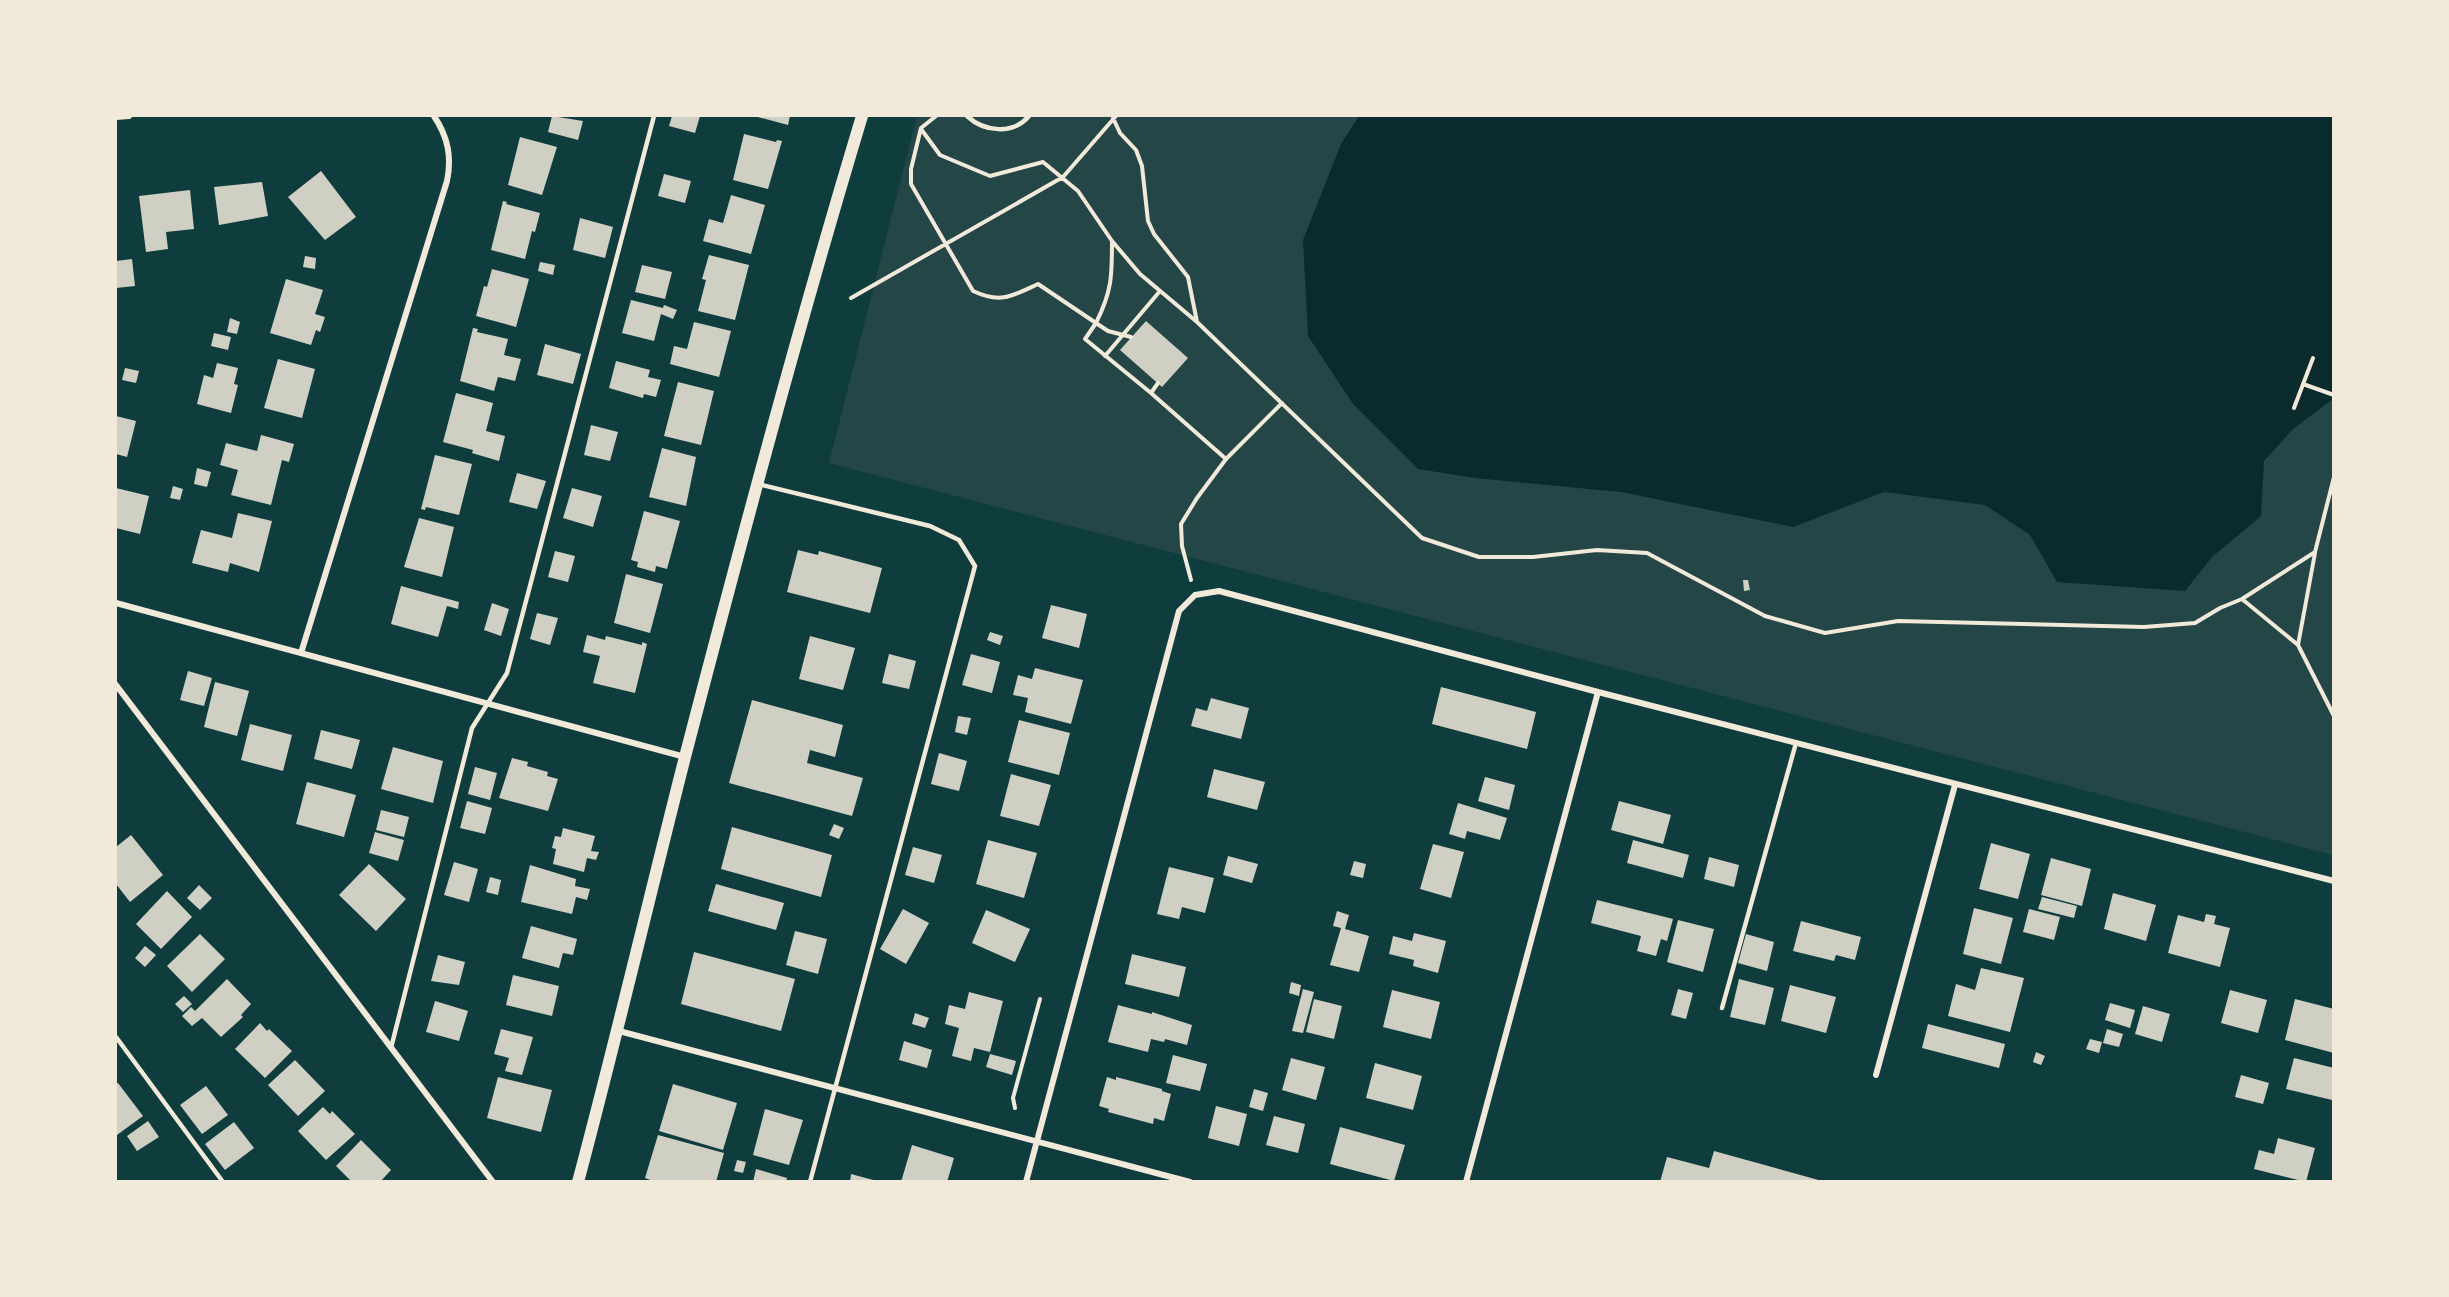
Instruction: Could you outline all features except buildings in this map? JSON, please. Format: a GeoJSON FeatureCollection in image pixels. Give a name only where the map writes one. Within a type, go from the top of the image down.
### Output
{"type":"FeatureCollection","features":[{"type":"Feature","properties":{"kind":"main road"},"geometry":{"type":"LineString","coordinates":[[578,1182],[619,1031],[685,757],[811,285],[862,116]]}},
{"type":"Feature","properties":{"kind":"street"},"geometry":{"type":"LineString","coordinates":[[116,117],[129,116]]}},
{"type":"Feature","properties":{"kind":"street"},"geometry":{"type":"LineString","coordinates":[[300,653],[447,181],[449,150],[444,130],[434,116]]}},
{"type":"Feature","properties":{"kind":"street"},"geometry":{"type":"LineString","coordinates":[[1026,1182],[1179,611],[1195,595],[1219,591],[1955,785],[2334,881]]}},
{"type":"Feature","properties":{"kind":"street"},"geometry":{"type":"LineString","coordinates":[[116,603],[685,757]]}},
{"type":"Feature","properties":{"kind":"street"},"geometry":{"type":"LineString","coordinates":[[116,685],[493,1182]]}},
{"type":"Feature","properties":{"kind":"street"},"geometry":{"type":"LineString","coordinates":[[1466,1182],[1598,692]]}},
{"type":"Feature","properties":{"kind":"street"},"geometry":{"type":"LineString","coordinates":[[1876,1075],[1955,785]]}},
{"type":"Feature","properties":{"kind":"street"},"geometry":{"type":"LineString","coordinates":[[619,1031],[1190,1182]]}},
{"type":"Feature","properties":{"kind":"lane"},"geometry":{"type":"LineString","coordinates":[[391,1049],[472,728],[507,673],[654,116]]}},
{"type":"Feature","properties":{"kind":"lane"},"geometry":{"type":"LineString","coordinates":[[967,116],[987,128],[1000,129],[1014,127],[1029,116]]}},
{"type":"Feature","properties":{"kind":"lane"},"geometry":{"type":"LineString","coordinates":[[758,484],[930,526],[959,540],[975,566],[810,1182]]}},
{"type":"Feature","properties":{"kind":"lane"},"geometry":{"type":"LineString","coordinates":[[1722,1008],[1796,743]]}},
{"type":"Feature","properties":{"kind":"lane"},"geometry":{"type":"LineString","coordinates":[[116,1037],[223,1182]]}},
{"type":"Feature","properties":{"kind":"path"},"geometry":{"type":"LineString","coordinates":[[936,116],[921,128],[911,169],[911,184],[974,291],[988,298],[1007,298],[1038,284],[1096,323],[1121,336],[1131,337]]}},
{"type":"Feature","properties":{"kind":"path"},"geometry":{"type":"LineString","coordinates":[[851,298],[1063,177],[1115,117]]}},
{"type":"Feature","properties":{"kind":"path"},"geometry":{"type":"LineString","coordinates":[[1115,117],[1119,133],[1136,150],[1142,166],[1148,221],[1154,234],[1188,277],[1197,322]]}},
{"type":"Feature","properties":{"kind":"path"},"geometry":{"type":"LineString","coordinates":[[921,128],[940,155],[990,176],[1043,162],[1063,177],[1078,191],[1112,242],[1140,274],[1197,322],[1374,495],[1422,538],[1479,557],[1533,557],[1597,550],[1647,553],[1766,616],[1825,633],[1898,621],[2144,627],[2195,623],[2220,608],[2242,599],[2315,552]]}},
{"type":"Feature","properties":{"kind":"path"},"geometry":{"type":"LineString","coordinates":[[1112,242],[1112,283],[1107,302],[1085,339],[1226,459]]}},
{"type":"Feature","properties":{"kind":"path"},"geometry":{"type":"LineString","coordinates":[[1105,356],[1160,291]]}},
{"type":"Feature","properties":{"kind":"path"},"geometry":{"type":"LineString","coordinates":[[2294,408],[2313,358]]}},
{"type":"Feature","properties":{"kind":"path"},"geometry":{"type":"LineString","coordinates":[[1151,393],[1158,383]]}},
{"type":"Feature","properties":{"kind":"path"},"geometry":{"type":"LineString","coordinates":[[2303,384],[2334,395]]}},
{"type":"Feature","properties":{"kind":"path"},"geometry":{"type":"LineString","coordinates":[[1195,595],[1182,546],[1181,524],[1226,459],[1282,403]]}},
{"type":"Feature","properties":{"kind":"path"},"geometry":{"type":"LineString","coordinates":[[2298,645],[2315,552],[2334,477]]}},
{"type":"Feature","properties":{"kind":"path"},"geometry":{"type":"LineString","coordinates":[[2242,599],[2298,645],[2334,716]]}},
{"type":"Feature","properties":{"kind":"path"},"geometry":{"type":"LineString","coordinates":[[1015,1108],[1013,1098],[1040,999]]}},
{"type":"Feature","properties":{"kind":"shaded area"},"geometry":{"type":"Polygon","coordinates":[[[917,116],[2333,116],[2333,855],[829,463],[917,116]]]}},
{"type":"Feature","properties":{"kind":"shaded area"},"geometry":{"type":"Polygon","coordinates":[[[1359,116],[2333,116],[2333,399],[2293,429],[2264,461],[2261,516],[2212,557],[2185,591],[2057,582],[2030,535],[1985,505],[1884,492],[1793,527],[1621,492],[1475,478],[1418,469],[1353,404],[1308,336],[1303,240],[1341,144],[1359,116]]]}}]}
